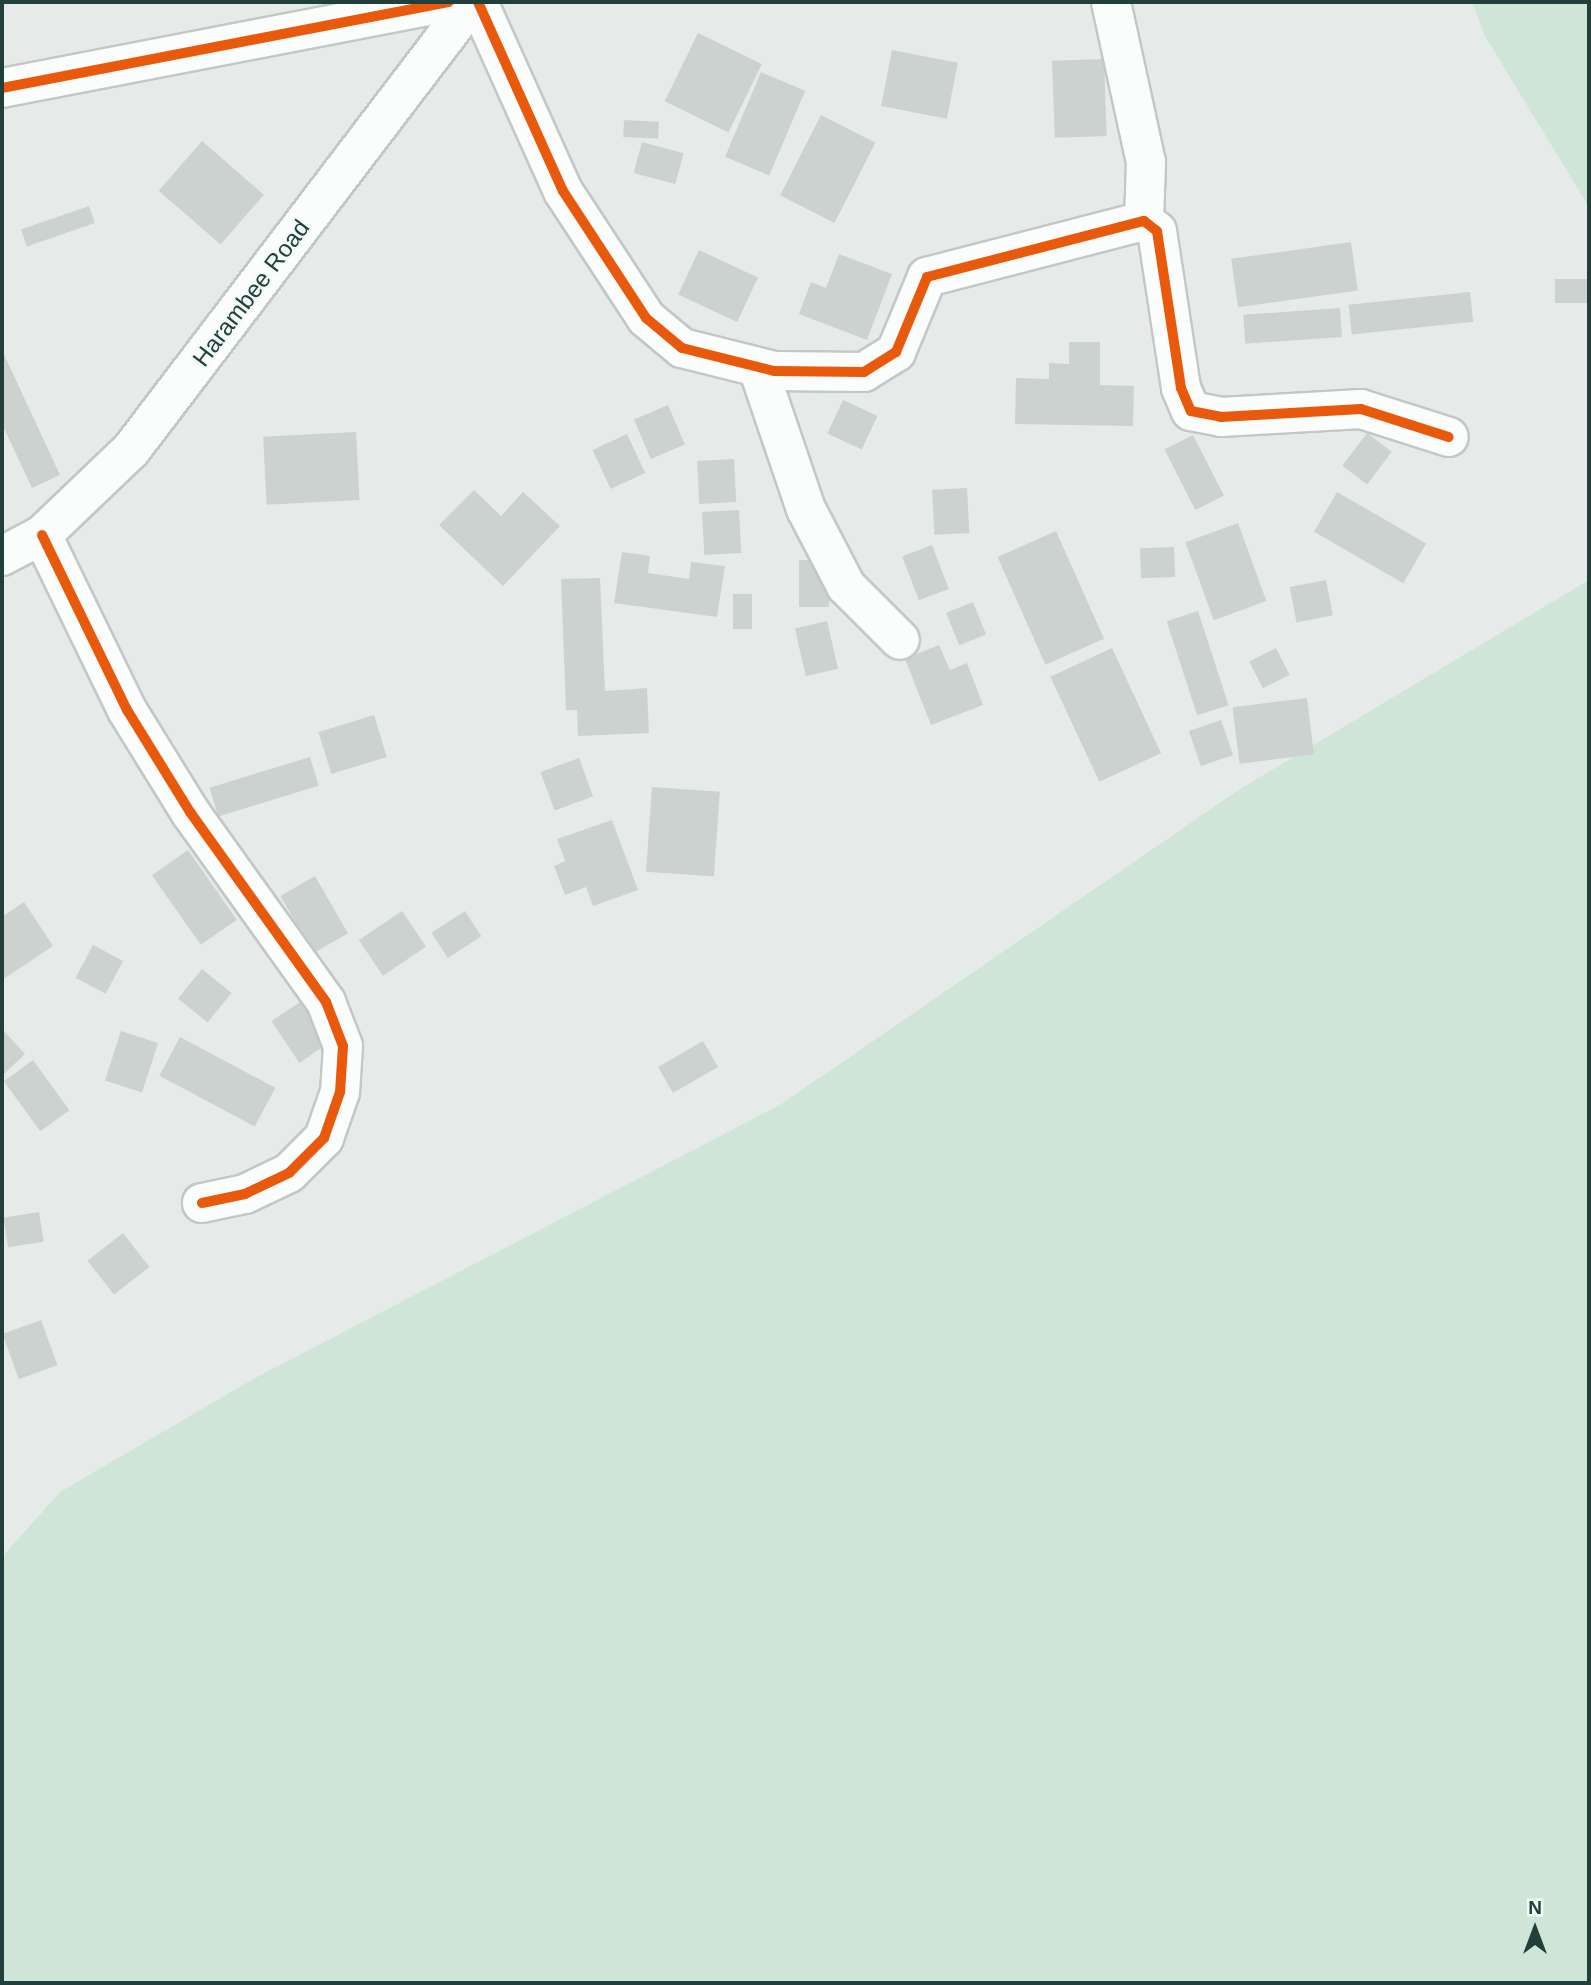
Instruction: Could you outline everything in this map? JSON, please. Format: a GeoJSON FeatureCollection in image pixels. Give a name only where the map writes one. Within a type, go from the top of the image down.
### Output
{"type":"FeatureCollection","features":[{"type":"Feature","properties":{"kind":"street"},"geometry":{"type":"LineString","coordinates":[[2,88],[449,2]]}},
{"type":"Feature","properties":{"kind":"street","name":"Harambee Road"},"geometry":{"type":"LineString","coordinates":[[2,555],[42,535],[131,450],[472,2]]}},
{"type":"Feature","properties":{"kind":"street"},"geometry":{"type":"LineString","coordinates":[[478,2],[562,191],[646,318],[682,348],[758,368],[852,372],[883,365],[896,352],[927,277],[1144,221]]}},
{"type":"Feature","properties":{"kind":"street"},"geometry":{"type":"LineString","coordinates":[[1111,2],[1146,162],[1144,221]]}},
{"type":"Feature","properties":{"kind":"street"},"geometry":{"type":"LineString","coordinates":[[1144,221],[1157,231],[1181,388],[1191,411],[1221,417],[1361,409],[1449,437]]}},
{"type":"Feature","properties":{"kind":"street"},"geometry":{"type":"LineString","coordinates":[[758,368],[806,509],[846,586],[900,640]]}},
{"type":"Feature","properties":{"kind":"street"},"geometry":{"type":"LineString","coordinates":[[42,535],[127,710],[190,812],[326,1002],[343,1046],[340,1092],[324,1138],[289,1173],[245,1194],[202,1203]]}},
{"type":"Feature","properties":{"kind":"green space"},"geometry":{"type":"Polygon","coordinates":[[[1472,2],[1589,2],[1589,207],[1485,36],[1472,2]]]}},
{"type":"Feature","properties":{"kind":"green space"},"geometry":{"type":"Polygon","coordinates":[[[1589,580],[1589,1983],[2,1983],[2,1557],[60,1492],[257,1377],[780,1105],[1240,789],[1589,580]]]}},
{"type":"Feature","properties":{"kind":"building"},"geometry":{"type":"Polygon","coordinates":[[[698,33],[762,64],[728,132],[665,101],[698,33]]]}},
{"type":"Feature","properties":{"kind":"building"},"geometry":{"type":"Polygon","coordinates":[[[892,50],[958,63],[947,119],[881,106],[892,50]]]}},
{"type":"Feature","properties":{"kind":"building"},"geometry":{"type":"Polygon","coordinates":[[[1104,59],[1107,136],[1055,138],[1052,61],[1104,59]]]}},
{"type":"Feature","properties":{"kind":"building"},"geometry":{"type":"Polygon","coordinates":[[[761,72],[805,91],[769,175],[725,157],[761,72]]]}},
{"type":"Feature","properties":{"kind":"building"},"geometry":{"type":"Polygon","coordinates":[[[821,115],[875,143],[834,223],[780,195],[821,115]]]}},
{"type":"Feature","properties":{"kind":"building"},"geometry":{"type":"Polygon","coordinates":[[[624,120],[659,122],[658,139],[623,137],[624,120]]]}},
{"type":"Feature","properties":{"kind":"building"},"geometry":{"type":"Polygon","coordinates":[[[202,141],[264,195],[221,245],[159,191],[202,141]]]}},
{"type":"Feature","properties":{"kind":"building"},"geometry":{"type":"Polygon","coordinates":[[[642,142],[684,153],[675,184],[634,173],[642,142]]]}},
{"type":"Feature","properties":{"kind":"building"},"geometry":{"type":"Polygon","coordinates":[[[89,206],[95,223],[27,246],[21,229],[89,206]]]}},
{"type":"Feature","properties":{"kind":"building"},"geometry":{"type":"Polygon","coordinates":[[[1351,242],[1358,291],[1238,307],[1231,259],[1351,242]]]}},
{"type":"Feature","properties":{"kind":"building"},"geometry":{"type":"Polygon","coordinates":[[[699,250],[758,277],[737,322],[678,294],[699,250]]]}},
{"type":"Feature","properties":{"kind":"building"},"geometry":{"type":"Polygon","coordinates":[[[839,254],[892,274],[867,340],[799,314],[811,282],[826,288],[839,254]]]}},
{"type":"Feature","properties":{"kind":"building"},"geometry":{"type":"Polygon","coordinates":[[[1555,279],[1589,279],[1589,303],[1555,303],[1555,279]]]}},
{"type":"Feature","properties":{"kind":"building"},"geometry":{"type":"Polygon","coordinates":[[[1470,292],[1473,322],[1352,335],[1349,305],[1470,292]]]}},
{"type":"Feature","properties":{"kind":"building"},"geometry":{"type":"Polygon","coordinates":[[[1340,308],[1342,337],[1245,344],[1243,315],[1340,308]]]}},
{"type":"Feature","properties":{"kind":"building"},"geometry":{"type":"Polygon","coordinates":[[[1069,342],[1100,342],[1100,385],[1134,386],[1133,426],[1015,424],[1016,378],[1049,379],[1049,363],[1069,364],[1069,342]]]}},
{"type":"Feature","properties":{"kind":"building"},"geometry":{"type":"Polygon","coordinates":[[[2,350],[60,475],[32,488],[2,424],[2,350]]]}},
{"type":"Feature","properties":{"kind":"building"},"geometry":{"type":"Polygon","coordinates":[[[843,400],[877,416],[862,450],[827,434],[843,400]]]}},
{"type":"Feature","properties":{"kind":"building"},"geometry":{"type":"Polygon","coordinates":[[[668,405],[685,445],[651,459],[634,419],[668,405]]]}},
{"type":"Feature","properties":{"kind":"building"},"geometry":{"type":"Polygon","coordinates":[[[356,432],[360,500],[267,505],[263,437],[356,432]]]}},
{"type":"Feature","properties":{"kind":"building"},"geometry":{"type":"Polygon","coordinates":[[[1367,433],[1392,452],[1367,484],[1342,466],[1367,433]]]}},
{"type":"Feature","properties":{"kind":"building"},"geometry":{"type":"Polygon","coordinates":[[[627,434],[645,473],[611,489],[593,450],[627,434]]]}},
{"type":"Feature","properties":{"kind":"building"},"geometry":{"type":"Polygon","coordinates":[[[1193,435],[1224,496],[1195,510],[1164,450],[1193,435]]]}},
{"type":"Feature","properties":{"kind":"building"},"geometry":{"type":"Polygon","coordinates":[[[734,459],[736,502],[699,504],[697,461],[734,459]]]}},
{"type":"Feature","properties":{"kind":"building"},"geometry":{"type":"Polygon","coordinates":[[[967,488],[969,533],[934,535],[932,490],[967,488]]]}},
{"type":"Feature","properties":{"kind":"building"},"geometry":{"type":"Polygon","coordinates":[[[474,490],[501,516],[523,492],[560,526],[503,586],[439,525],[474,490]]]}},
{"type":"Feature","properties":{"kind":"building"},"geometry":{"type":"Polygon","coordinates":[[[1337,492],[1426,543],[1403,583],[1314,532],[1337,492]]]}},
{"type":"Feature","properties":{"kind":"building"},"geometry":{"type":"Polygon","coordinates":[[[739,510],[741,553],[704,555],[702,512],[739,510]]]}},
{"type":"Feature","properties":{"kind":"building"},"geometry":{"type":"Polygon","coordinates":[[[1238,523],[1266,601],[1214,620],[1185,542],[1238,523]]]}},
{"type":"Feature","properties":{"kind":"building"},"geometry":{"type":"Polygon","coordinates":[[[1056,531],[1104,639],[1046,665],[998,557],[1056,531]]]}},
{"type":"Feature","properties":{"kind":"building"},"geometry":{"type":"Polygon","coordinates":[[[932,545],[949,589],[919,600],[902,556],[932,545]]]}},
{"type":"Feature","properties":{"kind":"building"},"geometry":{"type":"Polygon","coordinates":[[[1174,547],[1175,577],[1141,578],[1140,548],[1174,547]]]}},
{"type":"Feature","properties":{"kind":"building"},"geometry":{"type":"Polygon","coordinates":[[[622,552],[650,556],[648,573],[689,579],[691,562],[725,566],[717,617],[614,603],[622,552]]]}},
{"type":"Feature","properties":{"kind":"building"},"geometry":{"type":"Polygon","coordinates":[[[799,560],[829,560],[829,607],[799,607],[799,560]]]}},
{"type":"Feature","properties":{"kind":"building"},"geometry":{"type":"Polygon","coordinates":[[[600,578],[605,691],[647,688],[649,733],[578,736],[577,710],[566,710],[561,579],[600,578]]]}},
{"type":"Feature","properties":{"kind":"building"},"geometry":{"type":"Polygon","coordinates":[[[1326,580],[1333,615],[1297,622],[1290,587],[1326,580]]]}},
{"type":"Feature","properties":{"kind":"building"},"geometry":{"type":"Polygon","coordinates":[[[733,594],[752,594],[752,629],[733,629],[733,594]]]}},
{"type":"Feature","properties":{"kind":"building"},"geometry":{"type":"Polygon","coordinates":[[[973,602],[986,634],[959,645],[946,613],[973,602]]]}},
{"type":"Feature","properties":{"kind":"building"},"geometry":{"type":"Polygon","coordinates":[[[1198,611],[1229,705],[1197,715],[1167,621],[1198,611]]]}},
{"type":"Feature","properties":{"kind":"building"},"geometry":{"type":"Polygon","coordinates":[[[827,621],[838,669],[806,676],[795,628],[827,621]]]}},
{"type":"Feature","properties":{"kind":"building"},"geometry":{"type":"Polygon","coordinates":[[[939,645],[950,670],[967,663],[983,705],[931,725],[905,659],[939,645]]]}},
{"type":"Feature","properties":{"kind":"building"},"geometry":{"type":"Polygon","coordinates":[[[1112,648],[1161,753],[1099,782],[1050,677],[1112,648]]]}},
{"type":"Feature","properties":{"kind":"building"},"geometry":{"type":"Polygon","coordinates":[[[1276,648],[1290,675],[1263,688],[1249,662],[1276,648]]]}},
{"type":"Feature","properties":{"kind":"building"},"geometry":{"type":"Polygon","coordinates":[[[1307,698],[1314,755],[1240,764],[1233,707],[1307,698]]]}},
{"type":"Feature","properties":{"kind":"building"},"geometry":{"type":"Polygon","coordinates":[[[374,715],[387,757],[331,774],[319,732],[374,715]]]}},
{"type":"Feature","properties":{"kind":"building"},"geometry":{"type":"Polygon","coordinates":[[[1221,720],[1233,755],[1201,766],[1189,731],[1221,720]]]}},
{"type":"Feature","properties":{"kind":"building"},"geometry":{"type":"Polygon","coordinates":[[[310,757],[319,786],[218,816],[210,788],[310,757]]]}},
{"type":"Feature","properties":{"kind":"building"},"geometry":{"type":"Polygon","coordinates":[[[579,758],[593,797],[554,811],[540,772],[579,758]]]}},
{"type":"Feature","properties":{"kind":"building"},"geometry":{"type":"Polygon","coordinates":[[[652,787],[720,792],[714,877],[646,872],[652,787]]]}},
{"type":"Feature","properties":{"kind":"building"},"geometry":{"type":"Polygon","coordinates":[[[612,820],[638,890],[593,906],[586,887],[565,895],[554,866],[565,861],[557,839],[612,820]]]}},
{"type":"Feature","properties":{"kind":"building"},"geometry":{"type":"Polygon","coordinates":[[[188,850],[237,920],[201,945],[152,875],[188,850]]]}},
{"type":"Feature","properties":{"kind":"building"},"geometry":{"type":"Polygon","coordinates":[[[315,876],[348,933],[313,953],[280,896],[315,876]]]}},
{"type":"Feature","properties":{"kind":"building"},"geometry":{"type":"Polygon","coordinates":[[[24,902],[53,946],[2,980],[2,917],[24,902]]]}},
{"type":"Feature","properties":{"kind":"building"},"geometry":{"type":"Polygon","coordinates":[[[402,911],[426,947],[383,976],[359,940],[402,911]]]}},
{"type":"Feature","properties":{"kind":"building"},"geometry":{"type":"Polygon","coordinates":[[[465,911],[481,936],[448,958],[431,933],[465,911]]]}},
{"type":"Feature","properties":{"kind":"building"},"geometry":{"type":"Polygon","coordinates":[[[93,945],[123,961],[106,994],[76,978],[93,945]]]}},
{"type":"Feature","properties":{"kind":"building"},"geometry":{"type":"Polygon","coordinates":[[[202,969],[232,993],[208,1022],[178,999],[202,969]]]}},
{"type":"Feature","properties":{"kind":"building"},"geometry":{"type":"Polygon","coordinates":[[[303,1000],[331,1041],[299,1063],[271,1021],[303,1000]]]}},
{"type":"Feature","properties":{"kind":"building"},"geometry":{"type":"Polygon","coordinates":[[[2,1029],[25,1054],[2,1076],[2,1029]]]}},
{"type":"Feature","properties":{"kind":"building"},"geometry":{"type":"Polygon","coordinates":[[[121,1031],[158,1043],[142,1093],[105,1080],[121,1031]]]}},
{"type":"Feature","properties":{"kind":"building"},"geometry":{"type":"Polygon","coordinates":[[[180,1037],[275,1088],[255,1127],[159,1076],[180,1037]]]}},
{"type":"Feature","properties":{"kind":"building"},"geometry":{"type":"Polygon","coordinates":[[[703,1041],[718,1067],[673,1093],[658,1067],[703,1041]]]}},
{"type":"Feature","properties":{"kind":"building"},"geometry":{"type":"Polygon","coordinates":[[[33,1060],[69,1110],[40,1131],[4,1081],[33,1060]]]}},
{"type":"Feature","properties":{"kind":"building"},"geometry":{"type":"Polygon","coordinates":[[[39,1212],[44,1242],[8,1247],[3,1218],[39,1212]]]}},
{"type":"Feature","properties":{"kind":"building"},"geometry":{"type":"Polygon","coordinates":[[[123,1233],[149,1267],[114,1295],[88,1261],[123,1233]]]}},
{"type":"Feature","properties":{"kind":"building"},"geometry":{"type":"Polygon","coordinates":[[[41,1320],[57,1365],[19,1379],[2,1334],[41,1320]]]}},
{"type":"Feature","properties":{"kind":"cycle path"},"geometry":{"type":"LineString","coordinates":[[2,88],[449,2]]}},
{"type":"Feature","properties":{"kind":"cycle path"},"geometry":{"type":"LineString","coordinates":[[478,2],[563,191],[646,318],[682,348],[774,371],[864,372],[896,352],[927,277],[1144,221],[1157,231],[1181,388],[1191,411],[1221,417],[1361,409],[1449,437]]}},
{"type":"Feature","properties":{"kind":"cycle path"},"geometry":{"type":"LineString","coordinates":[[42,535],[127,710],[190,812],[326,1002],[343,1046],[340,1092],[324,1138],[289,1173],[245,1194],[202,1203]]}}]}
